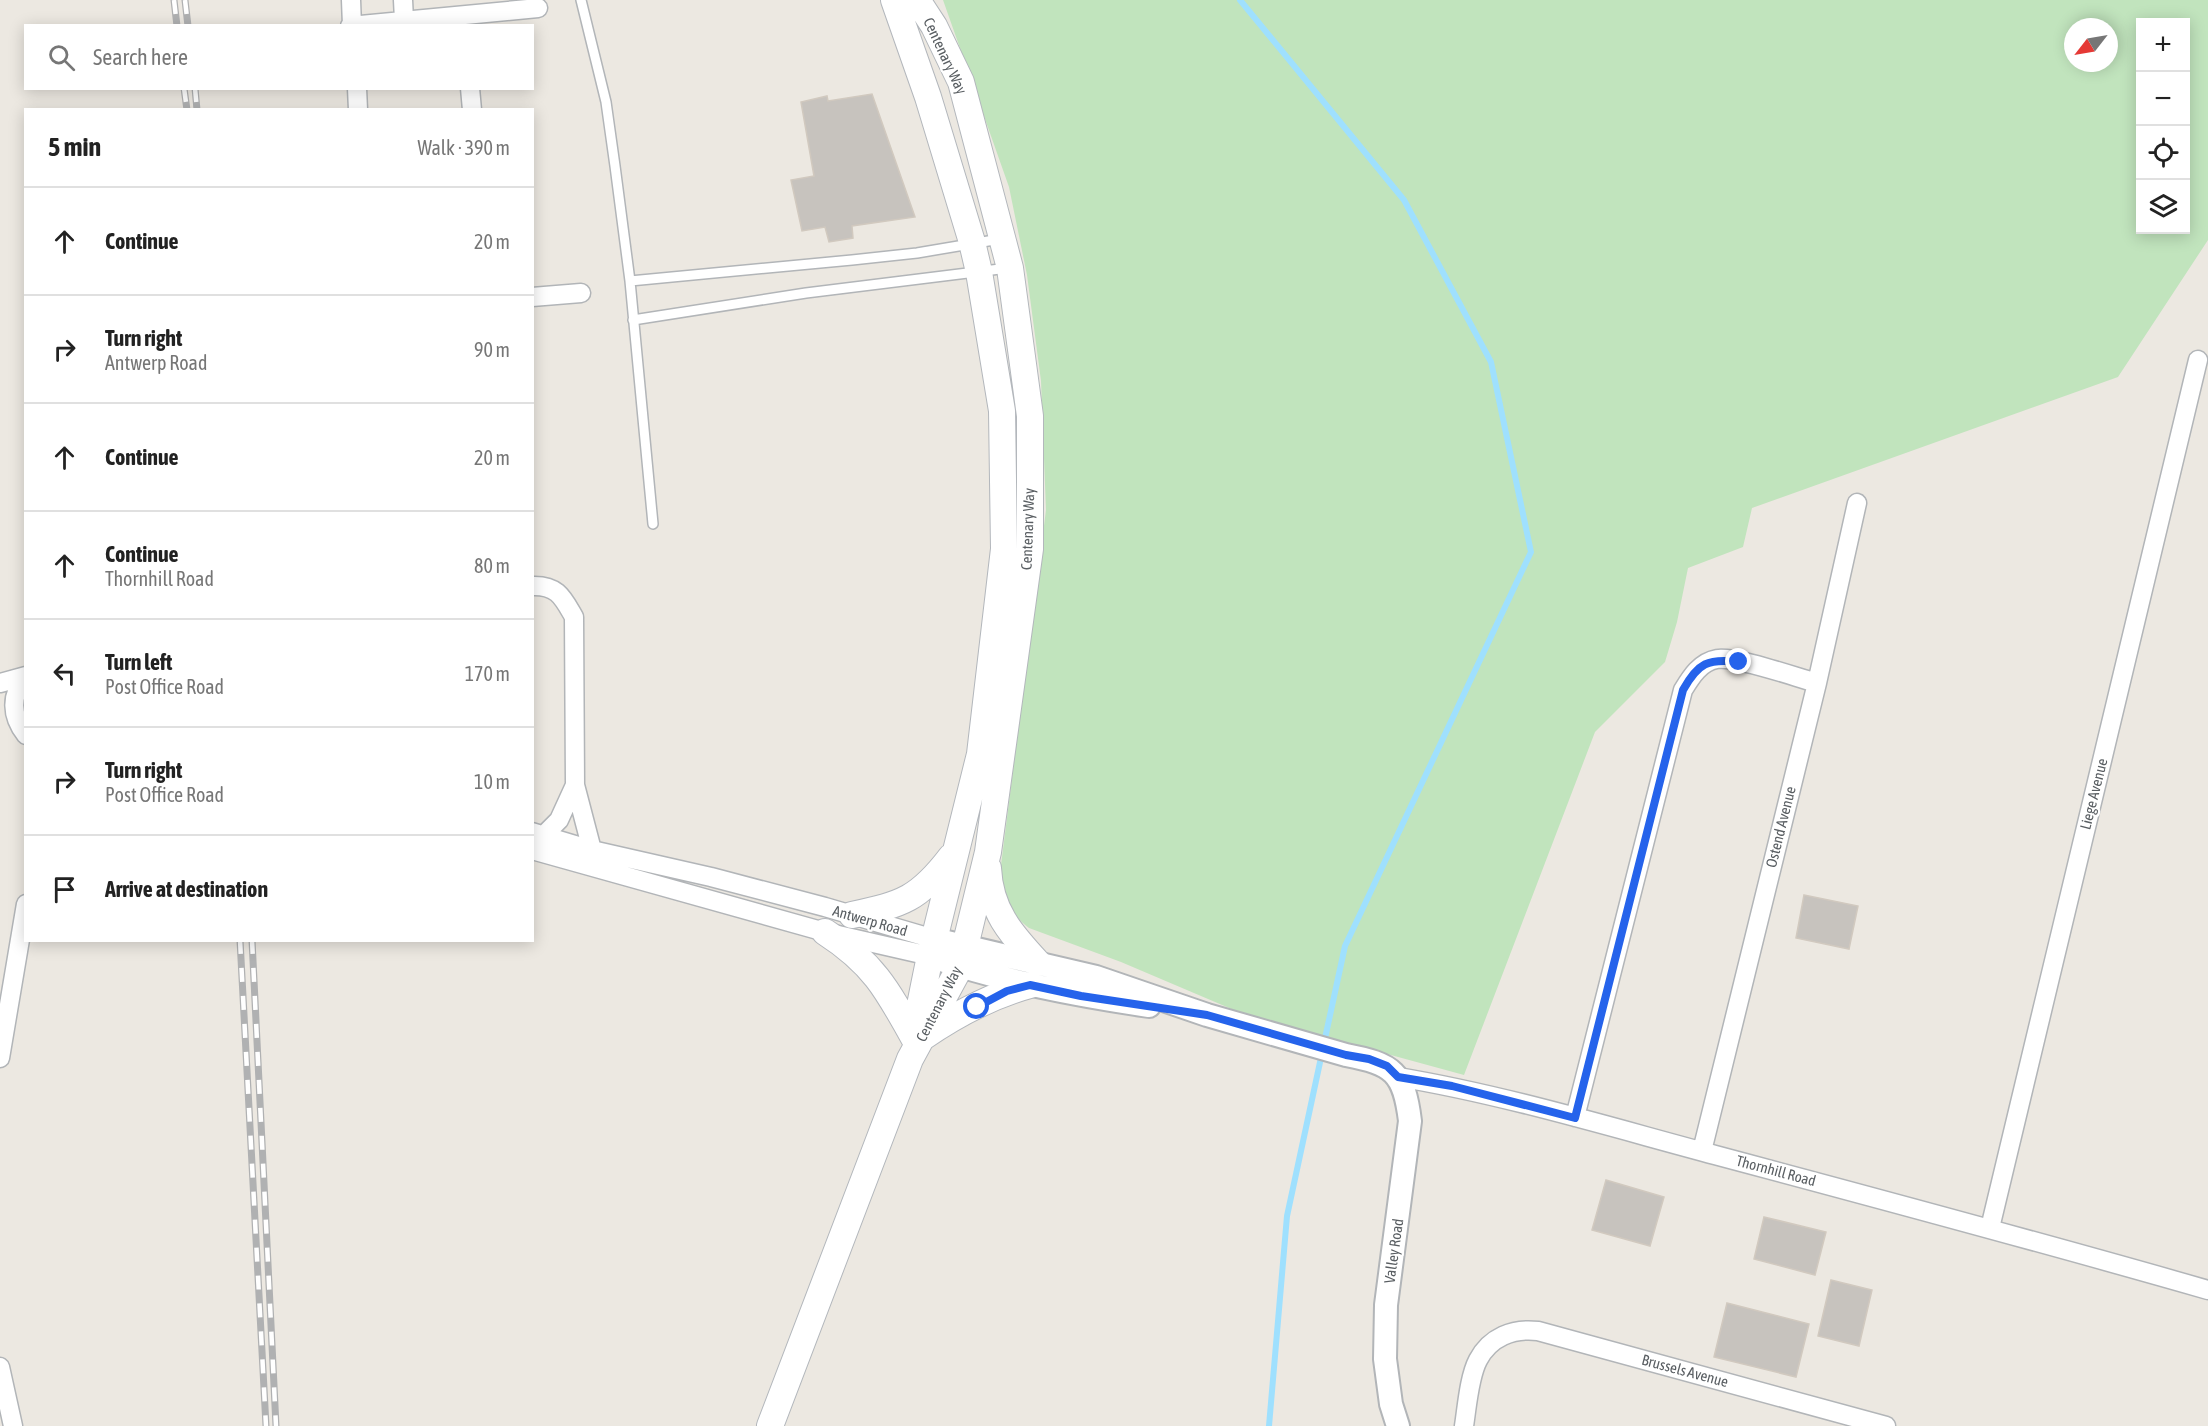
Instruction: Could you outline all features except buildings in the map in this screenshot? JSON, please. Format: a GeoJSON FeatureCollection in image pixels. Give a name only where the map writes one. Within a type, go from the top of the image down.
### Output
{"type":"FeatureCollection","features":[{"type":"Feature","properties":{"kind":"main road","name":"Centenary Way"},"geometry":{"type":"LineString","coordinates":[[894,0],[928,97],[972,242],[1002,411],[1004,549],[980,754],[932,948],[915,1045]]}},
{"type":"Feature","properties":{"kind":"main road","name":"Centenary Way"},"geometry":{"type":"LineString","coordinates":[[770,1426],[915,1045],[963,957],[988,852],[1030,549],[1030,416],[1010,268],[961,82],[933,26],[917,0]]}},
{"type":"Feature","properties":{"kind":"main road"},"geometry":{"type":"LineString","coordinates":[[852,915],[885,908],[912,897],[925,888],[956,851]]}},
{"type":"Feature","properties":{"kind":"main road"},"geometry":{"type":"LineString","coordinates":[[825,932],[850,948],[879,978],[915,1045],[939,1026],[1007,991],[1034,974],[993,900],[989,883],[988,852]]}},
{"type":"Feature","properties":{"kind":"street"},"geometry":{"type":"LineString","coordinates":[[351,0],[352,24]]}},
{"type":"Feature","properties":{"kind":"street"},"geometry":{"type":"LineString","coordinates":[[403,0],[404,20]]}},
{"type":"Feature","properties":{"kind":"street"},"geometry":{"type":"LineString","coordinates":[[362,24],[538,8]]}},
{"type":"Feature","properties":{"kind":"street"},"geometry":{"type":"LineString","coordinates":[[357,90],[358,108]]}},
{"type":"Feature","properties":{"kind":"street"},"geometry":{"type":"LineString","coordinates":[[470,90],[472,108]]}},
{"type":"Feature","properties":{"kind":"street"},"geometry":{"type":"LineString","coordinates":[[534,297],[581,293]]}},
{"type":"Feature","properties":{"kind":"street","name":"Liege Avenue"},"geometry":{"type":"LineString","coordinates":[[1990,1228],[2199,360]]}},
{"type":"Feature","properties":{"kind":"street","name":"Ostend Avenue"},"geometry":{"type":"LineString","coordinates":[[1702,1151],[1817,683],[1857,503]]}},
{"type":"Feature","properties":{"kind":"street"},"geometry":{"type":"LineString","coordinates":[[534,586],[542,585],[554,589],[563,598],[574,617],[575,785],[592,850]]}},
{"type":"Feature","properties":{"kind":"street"},"geometry":{"type":"LineString","coordinates":[[1575,1118],[1683,690],[1692,674],[1705,664],[1717,659],[1739,662],[1817,683]]}},
{"type":"Feature","properties":{"kind":"street"},"geometry":{"type":"LineString","coordinates":[[0,683],[24,677]]}},
{"type":"Feature","properties":{"kind":"street"},"geometry":{"type":"LineString","coordinates":[[24,679],[15,694],[14,716],[24,733]]}},
{"type":"Feature","properties":{"kind":"street"},"geometry":{"type":"LineString","coordinates":[[0,706],[24,733]]}},
{"type":"Feature","properties":{"kind":"street"},"geometry":{"type":"LineString","coordinates":[[538,833],[552,829],[559,820],[575,785]]}},
{"type":"Feature","properties":{"kind":"street","name":"Antwerp Road"},"geometry":{"type":"LineString","coordinates":[[538,833],[592,850],[711,877],[852,915],[932,948],[963,957],[1034,974],[1095,977],[1207,1015],[1346,1055]]}},
{"type":"Feature","properties":{"kind":"street","name":"Antwerp Road"},"geometry":{"type":"LineString","coordinates":[[534,851],[825,932],[932,948]]}},
{"type":"Feature","properties":{"kind":"street"},"geometry":{"type":"LineString","coordinates":[[0,1058],[24,916]]}},
{"type":"Feature","properties":{"kind":"street","name":"Thornhill Road"},"geometry":{"type":"LineString","coordinates":[[1346,1055],[1369,1059],[1387,1066],[1398,1077],[1452,1086],[1702,1151],[1990,1228],[2208,1290]]}},
{"type":"Feature","properties":{"kind":"street","name":"Valley Road"},"geometry":{"type":"LineString","coordinates":[[1398,1077],[1407,1098],[1410,1121],[1386,1305],[1384,1359],[1391,1404],[1398,1426]]}},
{"type":"Feature","properties":{"kind":"street","name":"Brussels Avenue"},"geometry":{"type":"LineString","coordinates":[[1464,1426],[1477,1361],[1488,1347],[1502,1336],[1521,1329],[1538,1331],[1886,1426]]}},
{"type":"Feature","properties":{"kind":"street"},"geometry":{"type":"LineString","coordinates":[[0,1367],[13,1426]]}},
{"type":"Feature","properties":{"kind":"lane"},"geometry":{"type":"LineString","coordinates":[[580,0],[606,102],[630,281],[653,524]]}},
{"type":"Feature","properties":{"kind":"lane"},"geometry":{"type":"LineString","coordinates":[[630,281],[917,253],[972,242],[1004,239]]}},
{"type":"Feature","properties":{"kind":"lane"},"geometry":{"type":"LineString","coordinates":[[633,320],[806,294],[1010,268]]}},
{"type":"Feature","properties":{"kind":"green space"},"geometry":{"type":"Polygon","coordinates":[[[943,0],[2208,0],[2208,240],[2118,377],[1752,508],[1743,547],[1688,568],[1677,622],[1665,662],[1595,732],[1464,1075],[1248,1016],[1121,962],[1029,928],[1016,916],[1008,904],[1000,873],[1046,510],[1041,381],[1027,275],[1009,187],[943,0]]]}},
{"type":"Feature","properties":{"kind":"waterway"},"geometry":{"type":"LineString","coordinates":[[1240,0],[1404,200],[1491,362],[1531,552],[1345,946],[1324,1043]]}},
{"type":"Feature","properties":{"kind":"waterway"},"geometry":{"type":"LineString","coordinates":[[1269,1426],[1287,1216],[1322,1053]]}},
{"type":"Feature","properties":{"kind":"railway"},"geometry":{"type":"LineString","coordinates":[[174,0],[177,24]]}},
{"type":"Feature","properties":{"kind":"railway"},"geometry":{"type":"LineString","coordinates":[[185,0],[188,24]]}},
{"type":"Feature","properties":{"kind":"railway"},"geometry":{"type":"LineString","coordinates":[[184,90],[187,108]]}},
{"type":"Feature","properties":{"kind":"railway"},"geometry":{"type":"LineString","coordinates":[[195,90],[197,108]]}},
{"type":"Feature","properties":{"kind":"railway"},"geometry":{"type":"LineString","coordinates":[[240,942],[266,1426]]}},
{"type":"Feature","properties":{"kind":"railway"},"geometry":{"type":"LineString","coordinates":[[252,942],[276,1426]]}},
{"type":"Feature","properties":{"kind":"route"},"geometry":{"type":"LineString","coordinates":[[977,1007],[1007,991],[1030,985],[1081,996],[1207,1015],[1346,1055],[1369,1059],[1387,1066],[1398,1077],[1452,1086],[1575,1118],[1683,690],[1692,674],[1705,664],[1717,659],[1739,662]]}}]}
